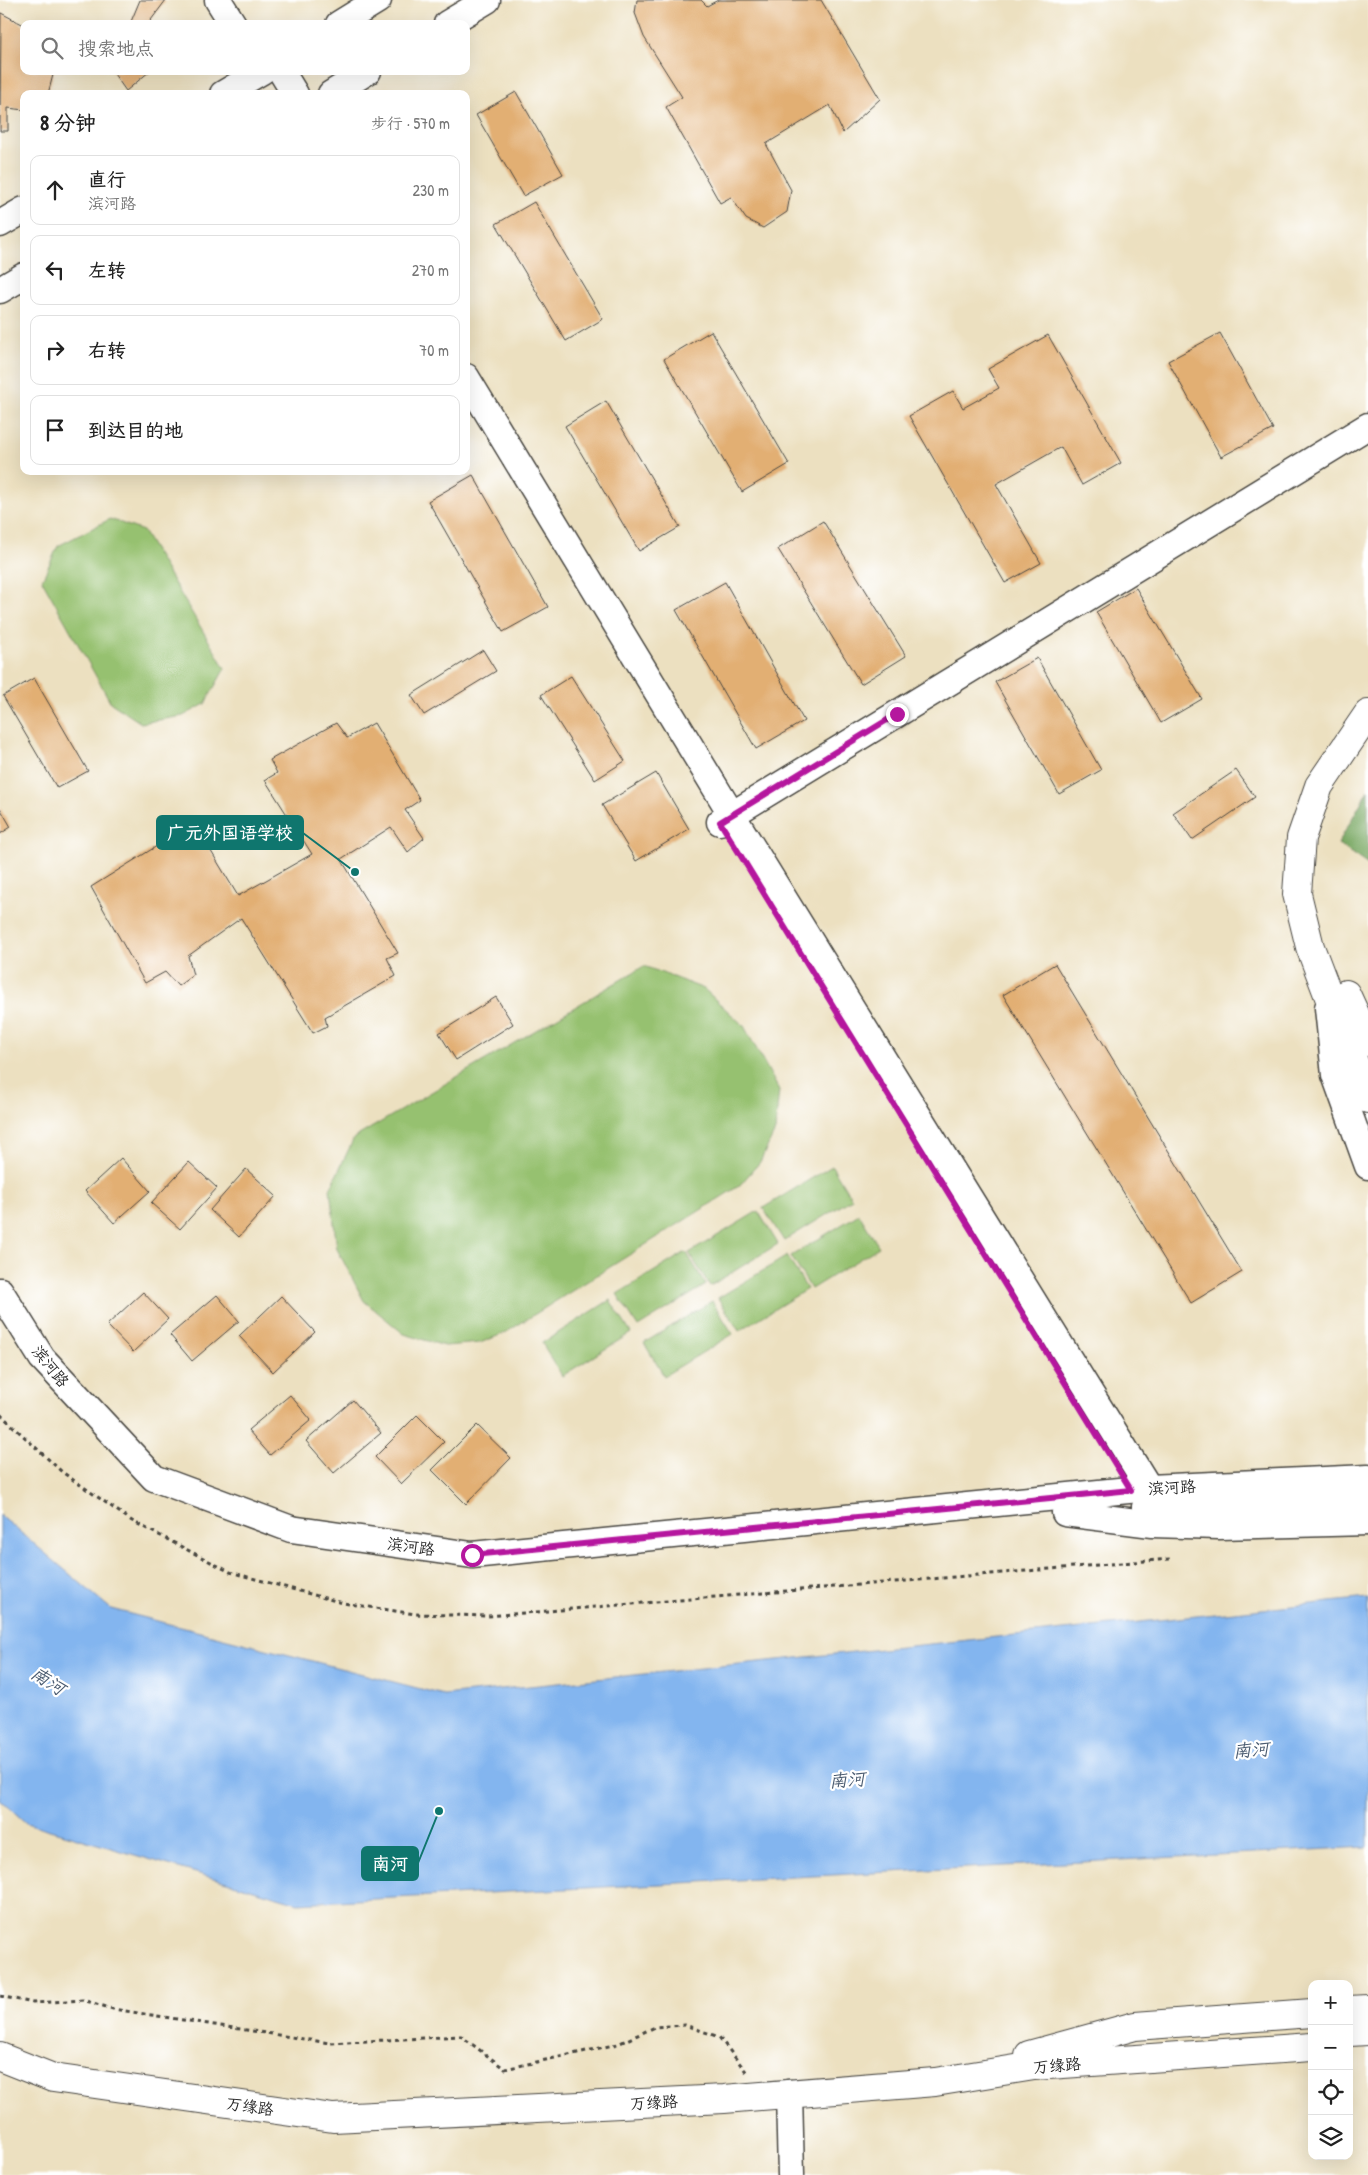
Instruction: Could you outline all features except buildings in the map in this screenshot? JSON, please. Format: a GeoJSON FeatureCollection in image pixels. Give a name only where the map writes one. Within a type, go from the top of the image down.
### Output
{"type":"FeatureCollection","features":[{"type":"Feature","properties":{"kind":"main road"},"geometry":{"type":"LineString","coordinates":[[1368,714],[1319,786],[1301,838],[1298,894],[1310,947],[1335,991],[1368,1042]]}},
{"type":"Feature","properties":{"kind":"main road"},"geometry":{"type":"LineString","coordinates":[[1368,744],[1333,794],[1316,841],[1313,892],[1335,991],[1357,1068],[1368,1098]]}},
{"type":"Feature","properties":{"kind":"main road"},"geometry":{"type":"LineString","coordinates":[[1353,2010],[1368,2009]]}},
{"type":"Feature","properties":{"kind":"main road"},"geometry":{"type":"LineString","coordinates":[[1029,2055],[1136,2026],[1308,2013]]}},
{"type":"Feature","properties":{"kind":"main road"},"geometry":{"type":"LineString","coordinates":[[1353,2032],[1368,2031]]}},
{"type":"Feature","properties":{"kind":"main road","name":"万缘路"},"geometry":{"type":"LineString","coordinates":[[0,2040],[57,2063],[336,2102],[752,2081],[934,2067],[1029,2055],[1308,2035]]}},
{"type":"Feature","properties":{"kind":"main road"},"geometry":{"type":"LineString","coordinates":[[1353,2044],[1368,2043]]}},
{"type":"Feature","properties":{"kind":"main road","name":"万缘路"},"geometry":{"type":"LineString","coordinates":[[0,2057],[53,2078],[332,2118],[724,2098],[935,2082],[1034,2066],[1308,2047]]}},
{"type":"Feature","properties":{"kind":"street"},"geometry":{"type":"LineString","coordinates":[[218,0],[230,20]]}},
{"type":"Feature","properties":{"kind":"street"},"geometry":{"type":"LineString","coordinates":[[238,0],[250,20]]}},
{"type":"Feature","properties":{"kind":"street"},"geometry":{"type":"LineString","coordinates":[[346,20],[378,0]]}},
{"type":"Feature","properties":{"kind":"street"},"geometry":{"type":"LineString","coordinates":[[454,20],[487,0]]}},
{"type":"Feature","properties":{"kind":"street"},"geometry":{"type":"LineString","coordinates":[[230,90],[255,75]]}},
{"type":"Feature","properties":{"kind":"street"},"geometry":{"type":"LineString","coordinates":[[264,75],[273,90]]}},
{"type":"Feature","properties":{"kind":"street"},"geometry":{"type":"LineString","coordinates":[[284,75],[293,90]]}},
{"type":"Feature","properties":{"kind":"street"},"geometry":{"type":"LineString","coordinates":[[337,90],[362,75]]}},
{"type":"Feature","properties":{"kind":"street"},"geometry":{"type":"LineString","coordinates":[[0,224],[20,212]]}},
{"type":"Feature","properties":{"kind":"street"},"geometry":{"type":"LineString","coordinates":[[0,290],[20,278]]}},
{"type":"Feature","properties":{"kind":"street"},"geometry":{"type":"LineString","coordinates":[[470,384],[726,819]]}},
{"type":"Feature","properties":{"kind":"street"},"geometry":{"type":"LineString","coordinates":[[470,414],[726,819],[1147,1503],[1218,1526],[1368,1522]]}},
{"type":"Feature","properties":{"kind":"street"},"geometry":{"type":"LineString","coordinates":[[726,819],[1368,426]]}},
{"type":"Feature","properties":{"kind":"street"},"geometry":{"type":"LineString","coordinates":[[1335,991],[1368,1013]]}},
{"type":"Feature","properties":{"kind":"street"},"geometry":{"type":"LineString","coordinates":[[1335,991],[1335,1075],[1368,1166]]}},
{"type":"Feature","properties":{"kind":"street","name":"滨河路"},"geometry":{"type":"LineString","coordinates":[[0,1291],[42,1358],[154,1478],[291,1529],[472,1555],[1147,1503],[1368,1499]]}},
{"type":"Feature","properties":{"kind":"street","name":"滨河路"},"geometry":{"type":"LineString","coordinates":[[0,1325],[27,1370],[143,1494],[287,1546],[472,1573],[1065,1513],[1362,1472]]}},
{"type":"Feature","properties":{"kind":"street"},"geometry":{"type":"LineString","coordinates":[[790,2093],[791,2175]]}},
{"type":"Feature","properties":{"kind":"path"},"geometry":{"type":"LineString","coordinates":[[0,1996],[33,2003],[83,2000],[113,2010],[329,2043],[461,2036],[505,2068],[618,2044],[655,2026],[685,2024],[719,2037],[752,2081]]}},
{"type":"Feature","properties":{"kind":"green space"},"geometry":{"type":"Polygon","coordinates":[[[110,519],[143,531],[225,668],[205,704],[183,716],[141,723],[111,703],[42,580],[58,546],[110,519]]]}},
{"type":"Feature","properties":{"kind":"green space"},"geometry":{"type":"Polygon","coordinates":[[[1368,790],[1368,865],[1338,844],[1368,790]]]}},
{"type":"Feature","properties":{"kind":"green space"},"geometry":{"type":"Polygon","coordinates":[[[644,966],[704,989],[744,1026],[779,1090],[775,1131],[760,1162],[739,1186],[505,1333],[480,1343],[445,1346],[404,1334],[364,1301],[337,1249],[330,1189],[354,1138],[644,966]]]}},
{"type":"Feature","properties":{"kind":"green space"},"geometry":{"type":"Polygon","coordinates":[[[832,1166],[852,1199],[784,1241],[763,1208],[832,1166]]]}},
{"type":"Feature","properties":{"kind":"green space"},"geometry":{"type":"Polygon","coordinates":[[[758,1211],[778,1244],[710,1286],[689,1253],[758,1211]]]}},
{"type":"Feature","properties":{"kind":"green space"},"geometry":{"type":"Polygon","coordinates":[[[859,1214],[879,1247],[811,1289],[791,1256],[859,1214]]]}},
{"type":"Feature","properties":{"kind":"green space"},"geometry":{"type":"Polygon","coordinates":[[[686,1252],[706,1285],[638,1327],[617,1294],[686,1252]]]}},
{"type":"Feature","properties":{"kind":"green space"},"geometry":{"type":"Polygon","coordinates":[[[787,1256],[807,1289],[739,1331],[718,1298],[787,1256]]]}},
{"type":"Feature","properties":{"kind":"green space"},"geometry":{"type":"Polygon","coordinates":[[[610,1300],[631,1333],[562,1376],[542,1343],[610,1300]]]}},
{"type":"Feature","properties":{"kind":"green space"},"geometry":{"type":"Polygon","coordinates":[[[712,1301],[733,1334],[664,1376],[644,1343],[712,1301]]]}},
{"type":"Feature","properties":{"kind":"water"},"geometry":{"type":"Polygon","coordinates":[[[0,1515],[111,1609],[444,1695],[1368,1598],[1368,1847],[298,1903],[26,1823],[0,1799],[0,1515]]]}},
{"type":"Feature","properties":{"kind":"place","name":"广元外国语学校"},"geometry":{"type":"Point","coordinates":[355,872]}},
{"type":"Feature","properties":{"kind":"place","name":"南河"},"geometry":{"type":"Point","coordinates":[439,1811]}},
{"type":"Feature","properties":{"kind":"route"},"geometry":{"type":"LineString","coordinates":[[472,1555],[1131,1490],[720,822],[897,714]]}}]}
